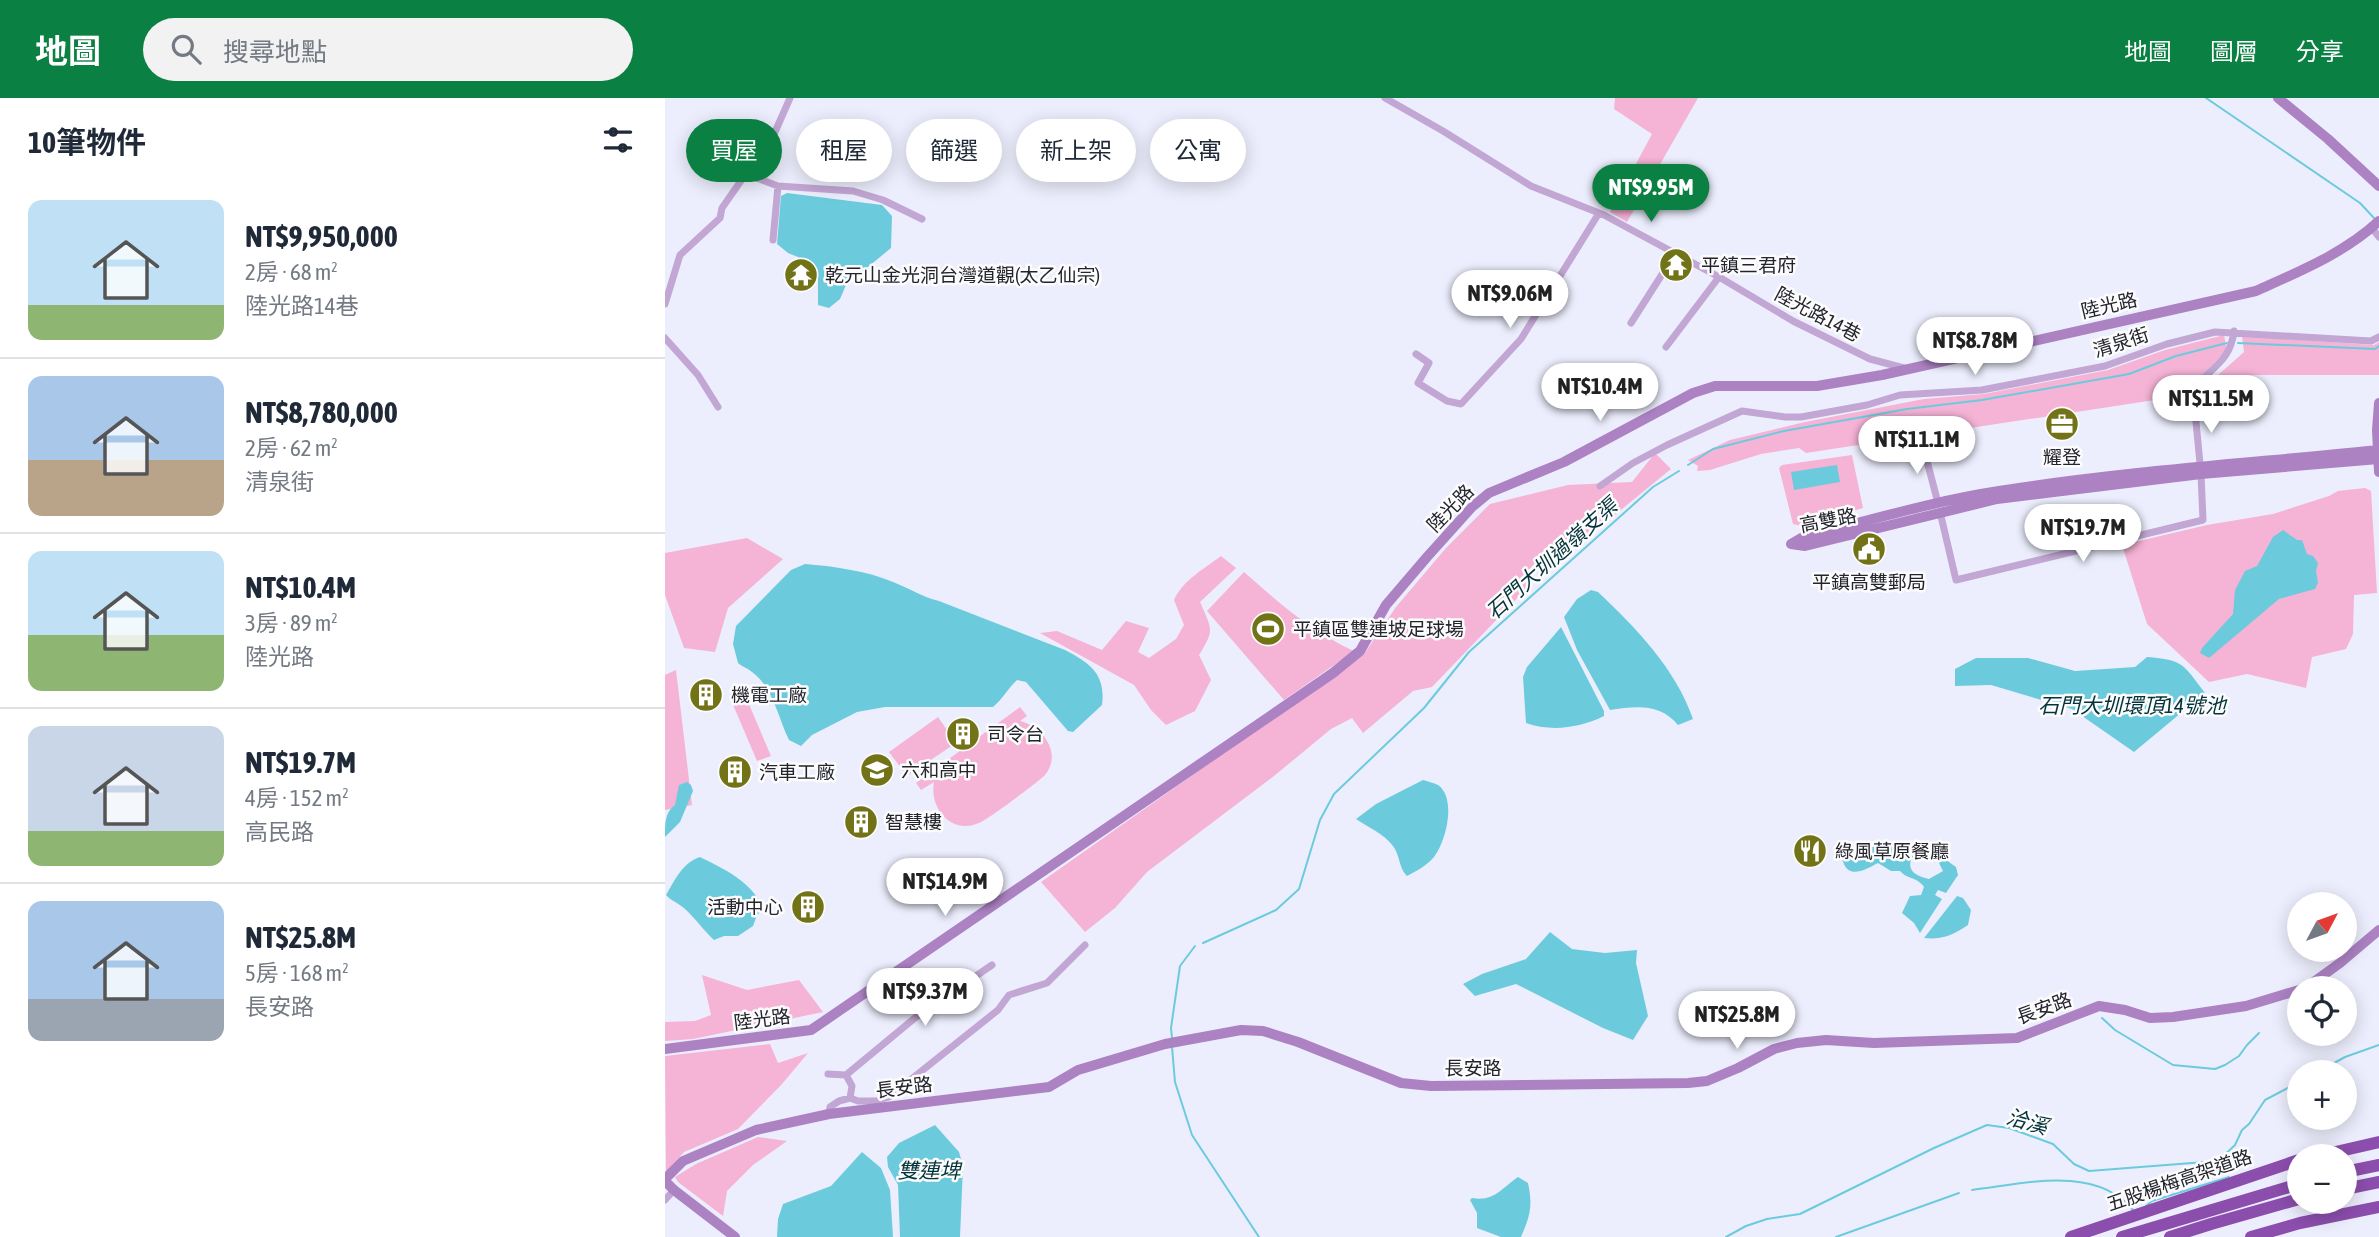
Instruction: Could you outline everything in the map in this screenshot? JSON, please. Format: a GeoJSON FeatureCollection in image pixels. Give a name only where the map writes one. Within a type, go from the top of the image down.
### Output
{"type":"FeatureCollection","features":[{"type":"Feature","properties":{"kind":"highway"},"geometry":{"type":"LineString","coordinates":[[2357,1147],[2379,1142]]}},
{"type":"Feature","properties":{"kind":"highway","name":"五股楊梅高架道路"},"geometry":{"type":"LineString","coordinates":[[2071,1237],[2287,1164]]}},
{"type":"Feature","properties":{"kind":"highway"},"geometry":{"type":"LineString","coordinates":[[2357,1169],[2379,1164]]}},
{"type":"Feature","properties":{"kind":"highway"},"geometry":{"type":"LineString","coordinates":[[2357,1187],[2379,1182]]}},
{"type":"Feature","properties":{"kind":"highway"},"geometry":{"type":"LineString","coordinates":[[2122,1237],[2287,1188]]}},
{"type":"Feature","properties":{"kind":"highway"},"geometry":{"type":"LineString","coordinates":[[2170,1237],[2287,1203]]}},
{"type":"Feature","properties":{"kind":"highway"},"geometry":{"type":"LineString","coordinates":[[2251,1237],[2379,1206]]}},
{"type":"Feature","properties":{"kind":"street"},"geometry":{"type":"LineString","coordinates":[[781,119],[790,98]]}},
{"type":"Feature","properties":{"kind":"street","name":"陸光路14巷"},"geometry":{"type":"LineString","coordinates":[[1385,98],[1531,186],[1599,213],[1719,276],[1793,321],[1870,359],[1908,369]]}},
{"type":"Feature","properties":{"kind":"street"},"geometry":{"type":"LineString","coordinates":[[2278,98],[2379,186]]}},
{"type":"Feature","properties":{"kind":"street"},"geometry":{"type":"LineString","coordinates":[[665,304],[680,256],[720,218],[722,208],[740,182]]}},
{"type":"Feature","properties":{"kind":"street"},"geometry":{"type":"LineString","coordinates":[[767,182],[778,186],[853,191],[883,200],[922,219]]}},
{"type":"Feature","properties":{"kind":"street"},"geometry":{"type":"LineString","coordinates":[[773,240],[778,186]]}},
{"type":"Feature","properties":{"kind":"street"},"geometry":{"type":"LineString","coordinates":[[1416,354],[1429,363],[1418,383],[1447,401],[1461,404],[1521,339],[1599,213]]}},
{"type":"Feature","properties":{"kind":"street","name":"陸光路"},"geometry":{"type":"LineString","coordinates":[[665,1049],[811,1030],[1333,673],[1360,651],[1387,605],[1472,507],[1489,493],[1564,462],[1693,393],[1715,386],[1817,386],[1908,369],[2256,291],[2310,267],[2377,229]]}},
{"type":"Feature","properties":{"kind":"street"},"geometry":{"type":"LineString","coordinates":[[1631,323],[1675,254]]}},
{"type":"Feature","properties":{"kind":"street"},"geometry":{"type":"LineString","coordinates":[[1666,347],[1719,276]]}},
{"type":"Feature","properties":{"kind":"street","name":"清泉街"},"geometry":{"type":"LineString","coordinates":[[1600,486],[1633,463],[1667,445],[1742,411],[1801,417],[1867,405],[1900,395],[1982,390],[2105,366],[2167,344],[2215,331],[2371,341],[2379,337]]}},
{"type":"Feature","properties":{"kind":"street"},"geometry":{"type":"LineString","coordinates":[[1922,442],[1956,580],[2203,520],[2194,401],[2191,393],[2195,386],[2222,362],[2232,346],[2234,331]]}},
{"type":"Feature","properties":{"kind":"street"},"geometry":{"type":"LineString","coordinates":[[665,338],[698,375],[718,407]]}},
{"type":"Feature","properties":{"kind":"street"},"geometry":{"type":"LineString","coordinates":[[2379,403],[2379,471]]}},
{"type":"Feature","properties":{"kind":"street","name":"高雙路"},"geometry":{"type":"LineString","coordinates":[[1939,508],[1803,537],[1791,544],[1805,547],[1998,491],[2378,455]]}},
{"type":"Feature","properties":{"kind":"street","name":"長安路"},"geometry":{"type":"LineString","coordinates":[[2321,976],[2379,930]]}},
{"type":"Feature","properties":{"kind":"street"},"geometry":{"type":"LineString","coordinates":[[829,1114],[830,1107],[839,1101],[851,1098],[858,1101],[876,1101],[889,1097],[997,1010],[1009,995],[1047,983],[1085,945]]}},
{"type":"Feature","properties":{"kind":"street"},"geometry":{"type":"LineString","coordinates":[[828,1074],[846,1075],[916,1017],[992,965]]}},
{"type":"Feature","properties":{"kind":"street","name":"長安路"},"geometry":{"type":"LineString","coordinates":[[665,1180],[683,1161],[756,1130],[829,1114],[1049,1087],[1078,1070],[1165,1044],[1241,1030],[1263,1031],[1298,1042],[1401,1083],[1688,1083],[1707,1081],[1774,1049],[1797,1043],[1825,1040],[1874,1043],[2017,1038],[2099,1006],[2150,1018],[2173,1017],[2246,1006],[2287,994]]}},
{"type":"Feature","properties":{"kind":"street"},"geometry":{"type":"LineString","coordinates":[[846,1075],[852,1086],[851,1098]]}},
{"type":"Feature","properties":{"kind":"street"},"geometry":{"type":"LineString","coordinates":[[665,1180],[674,1191],[735,1237]]}},
{"type":"Feature","properties":{"kind":"street"},"geometry":{"type":"LineString","coordinates":[[665,1200],[674,1191]]}},
{"type":"Feature","properties":{"kind":"shaded area"},"geometry":{"type":"Polygon","coordinates":[[[1615,98],[1698,98],[1627,222],[1610,212],[1652,134],[1614,109],[1615,98]]]}},
{"type":"Feature","properties":{"kind":"shaded area"},"geometry":{"type":"Polygon","coordinates":[[[2224,335],[2227,350],[2181,396],[1806,453],[1799,448],[1761,454],[1710,470],[1697,471],[1698,466],[1688,460],[1730,440],[1805,422],[1924,399],[1984,394],[2108,370],[2165,350],[2224,335]]]}},
{"type":"Feature","properties":{"kind":"shaded area"},"geometry":{"type":"Polygon","coordinates":[[[2242,336],[2374,345],[2379,342],[2379,375],[2218,375],[2244,352],[2242,336]]]}},
{"type":"Feature","properties":{"kind":"shaded area"},"geometry":{"type":"Polygon","coordinates":[[[1655,453],[1671,469],[1567,554],[1551,546],[1526,573],[1529,586],[1432,687],[1413,691],[1363,733],[1352,718],[1331,729],[1274,776],[1147,872],[1115,908],[1085,932],[1041,882],[1364,654],[1396,607],[1446,548],[1490,504],[1568,485],[1632,482],[1655,453]]]}},
{"type":"Feature","properties":{"kind":"shaded area"},"geometry":{"type":"Polygon","coordinates":[[[1852,455],[1863,508],[1801,526],[1793,524],[1779,468],[1782,465],[1852,455]]]}},
{"type":"Feature","properties":{"kind":"shaded area"},"geometry":{"type":"Polygon","coordinates":[[[2365,488],[2371,491],[2377,593],[2354,595],[2353,634],[2346,649],[2312,657],[2306,688],[2247,674],[2209,682],[2147,624],[2122,545],[2207,525],[2273,514],[2338,491],[2365,488]]]}},
{"type":"Feature","properties":{"kind":"shaded area"},"geometry":{"type":"Polygon","coordinates":[[[747,538],[783,559],[728,608],[715,652],[684,648],[665,595],[665,553],[747,538]]]}},
{"type":"Feature","properties":{"kind":"shaded area"},"geometry":{"type":"Polygon","coordinates":[[[1221,556],[1236,568],[1200,602],[1210,634],[1199,655],[1211,680],[1195,711],[1166,725],[1151,710],[1134,685],[1040,633],[1057,631],[1102,650],[1126,621],[1149,628],[1138,652],[1149,658],[1176,639],[1184,625],[1174,600],[1178,593],[1195,575],[1221,556]]]}},
{"type":"Feature","properties":{"kind":"shaded area","name":"平鎮區雙連坡足球場"},"geometry":{"type":"Polygon","coordinates":[[[1244,572],[1310,626],[1354,651],[1284,700],[1207,611],[1244,572]]]}},
{"type":"Feature","properties":{"kind":"shaded area"},"geometry":{"type":"Polygon","coordinates":[[[676,670],[692,805],[665,810],[665,675],[676,670]]]}},
{"type":"Feature","properties":{"kind":"shaded area"},"geometry":{"type":"Polygon","coordinates":[[[745,695],[771,756],[757,761],[731,700],[745,695]]]}},
{"type":"Feature","properties":{"kind":"shaded area"},"geometry":{"type":"Polygon","coordinates":[[[1020,707],[1027,716],[1020,721],[1036,728],[1051,750],[1050,767],[1045,775],[979,823],[969,826],[951,822],[944,817],[935,801],[934,782],[921,790],[916,783],[1020,707]]]}},
{"type":"Feature","properties":{"kind":"shaded area"},"geometry":{"type":"Polygon","coordinates":[[[938,717],[956,743],[907,776],[889,752],[938,717]]]}},
{"type":"Feature","properties":{"kind":"shaded area"},"geometry":{"type":"Polygon","coordinates":[[[702,975],[747,990],[799,980],[823,1012],[693,1039],[665,1041],[665,1022],[695,1021],[711,1015],[702,975]]]}},
{"type":"Feature","properties":{"kind":"shaded area"},"geometry":{"type":"Polygon","coordinates":[[[770,1044],[778,1063],[808,1053],[738,1129],[684,1152],[666,1172],[665,1056],[770,1044]]]}},
{"type":"Feature","properties":{"kind":"shaded area"},"geometry":{"type":"Polygon","coordinates":[[[758,1137],[787,1141],[753,1165],[727,1191],[723,1216],[675,1177],[696,1164],[758,1137]]]}},
{"type":"Feature","properties":{"kind":"water"},"geometry":{"type":"Polygon","coordinates":[[[787,193],[882,205],[892,216],[891,248],[846,285],[840,299],[829,308],[818,305],[818,270],[813,263],[788,253],[777,244],[781,196],[787,193]]]}},
{"type":"Feature","properties":{"kind":"water"},"geometry":{"type":"Polygon","coordinates":[[[1837,465],[1840,482],[1794,490],[1791,472],[1837,465]]]}},
{"type":"Feature","properties":{"kind":"water"},"geometry":{"type":"Polygon","coordinates":[[[2283,530],[2297,540],[2302,540],[2307,554],[2313,556],[2318,563],[2318,583],[2315,589],[2279,599],[2209,658],[2200,653],[2233,614],[2235,590],[2245,571],[2257,566],[2273,537],[2283,530]]]}},
{"type":"Feature","properties":{"kind":"water"},"geometry":{"type":"Polygon","coordinates":[[[805,564],[883,578],[1065,650],[1089,665],[1099,677],[1103,694],[1102,705],[1073,732],[1068,731],[1026,682],[1017,680],[993,707],[885,707],[857,712],[812,735],[801,746],[789,740],[770,694],[759,678],[738,663],[733,644],[736,626],[791,570],[805,564]]]}},
{"type":"Feature","properties":{"kind":"water"},"geometry":{"type":"Polygon","coordinates":[[[1591,590],[1598,592],[1653,650],[1676,683],[1693,719],[1678,725],[1663,713],[1647,708],[1610,710],[1577,650],[1564,617],[1577,599],[1591,590]]]}},
{"type":"Feature","properties":{"kind":"water"},"geometry":{"type":"Polygon","coordinates":[[[1561,627],[1604,711],[1604,716],[1565,727],[1526,723],[1523,677],[1527,667],[1561,627]]]}},
{"type":"Feature","properties":{"kind":"water","name":"石門大圳環頂14號池"},"geometry":{"type":"Polygon","coordinates":[[[2147,657],[2182,665],[2205,693],[2134,752],[2072,709],[1991,685],[1955,686],[1955,669],[1976,658],[2028,658],[2075,671],[2135,667],[2147,657]]]}},
{"type":"Feature","properties":{"kind":"water"},"geometry":{"type":"Polygon","coordinates":[[[1423,780],[1438,785],[1444,791],[1448,820],[1434,857],[1407,876],[1389,842],[1356,819],[1376,804],[1423,780]]]}},
{"type":"Feature","properties":{"kind":"water"},"geometry":{"type":"Polygon","coordinates":[[[687,782],[693,791],[680,822],[665,837],[666,818],[675,805],[679,785],[687,782]]]}},
{"type":"Feature","properties":{"kind":"water"},"geometry":{"type":"Polygon","coordinates":[[[1883,845],[1900,849],[1912,857],[1911,869],[1924,878],[1929,879],[1943,871],[1938,861],[1939,855],[1956,867],[1958,875],[1946,893],[1938,890],[1935,895],[1942,899],[1920,933],[1914,923],[1902,913],[1910,896],[1921,895],[1924,887],[1921,884],[1900,871],[1891,871],[1878,863],[1856,872],[1844,865],[1842,858],[1846,852],[1855,854],[1864,848],[1883,845]]]}},
{"type":"Feature","properties":{"kind":"water"},"geometry":{"type":"Polygon","coordinates":[[[700,857],[745,884],[764,909],[757,915],[753,926],[738,936],[724,936],[714,940],[685,909],[666,895],[684,868],[700,857]]]}},
{"type":"Feature","properties":{"kind":"water"},"geometry":{"type":"Polygon","coordinates":[[[1957,896],[1963,898],[1971,910],[1968,925],[1947,936],[1924,938],[1957,896]]]}},
{"type":"Feature","properties":{"kind":"water"},"geometry":{"type":"Polygon","coordinates":[[[1550,932],[1572,949],[1605,953],[1637,950],[1636,963],[1648,1016],[1633,1040],[1603,1028],[1516,984],[1475,996],[1463,984],[1482,974],[1526,959],[1550,932]]]}},
{"type":"Feature","properties":{"kind":"water","name":"雙連埤"},"geometry":{"type":"Polygon","coordinates":[[[935,1125],[959,1152],[963,1166],[960,1237],[900,1237],[898,1185],[888,1167],[887,1157],[899,1143],[935,1125]]]}},
{"type":"Feature","properties":{"kind":"water","name":"雙連埤"},"geometry":{"type":"Polygon","coordinates":[[[862,1152],[881,1168],[890,1190],[893,1237],[777,1237],[778,1219],[783,1204],[831,1186],[862,1152]]]}},
{"type":"Feature","properties":{"kind":"water"},"geometry":{"type":"Polygon","coordinates":[[[1518,1177],[1528,1183],[1530,1198],[1528,1217],[1521,1237],[1501,1237],[1477,1228],[1477,1213],[1470,1200],[1492,1196],[1518,1177]]]}},
{"type":"Feature","properties":{"kind":"waterway","name":"石門大圳過嶺支渠"},"geometry":{"type":"LineString","coordinates":[[2206,98],[2360,203],[2374,218]]}},
{"type":"Feature","properties":{"kind":"waterway","name":"石門大圳過嶺支渠"},"geometry":{"type":"LineString","coordinates":[[1688,465],[1713,449],[1784,431],[2129,374],[2176,356],[2227,343]]}},
{"type":"Feature","properties":{"kind":"waterway","name":"石門大圳過嶺支渠"},"geometry":{"type":"LineString","coordinates":[[2238,343],[2375,349],[2379,346]]}},
{"type":"Feature","properties":{"kind":"waterway","name":"石門大圳過嶺支渠"},"geometry":{"type":"LineString","coordinates":[[1203,943],[1276,910],[1299,889],[1320,820],[1334,794],[1424,708],[1469,652],[1653,487],[1679,471]]}},
{"type":"Feature","properties":{"kind":"waterway"},"geometry":{"type":"LineString","coordinates":[[1912,857],[1927,854],[1938,858]]}},
{"type":"Feature","properties":{"kind":"waterway","name":"石門大圳過嶺支渠"},"geometry":{"type":"LineString","coordinates":[[1172,1038],[1180,966],[1195,946]]}},
{"type":"Feature","properties":{"kind":"waterway"},"geometry":{"type":"LineString","coordinates":[[2102,1018],[2115,1030],[2173,1065],[2215,1069],[2239,1056],[2259,1033]]}},
{"type":"Feature","properties":{"kind":"waterway","name":"洽溪"},"geometry":{"type":"LineString","coordinates":[[2340,1060],[2379,1045]]}},
{"type":"Feature","properties":{"kind":"waterway","name":"石門大圳過嶺支渠"},"geometry":{"type":"LineString","coordinates":[[1172,1047],[1175,1082],[1192,1135],[1259,1237]]}},
{"type":"Feature","properties":{"kind":"waterway","name":"洽溪"},"geometry":{"type":"LineString","coordinates":[[1726,1237],[1767,1219],[1800,1214],[1987,1125],[2009,1128],[2053,1144],[2074,1164],[2089,1171],[2218,1161],[2235,1145],[2242,1130],[2265,1100],[2287,1088]]}},
{"type":"Feature","properties":{"kind":"waterway","name":"洽溪"},"geometry":{"type":"LineString","coordinates":[[2146,1206],[2152,1201],[2229,1177]]}},
{"type":"Feature","properties":{"kind":"waterway","name":"洽溪"},"geometry":{"type":"LineString","coordinates":[[1972,1190],[2057,1180],[2079,1182],[2099,1187],[2117,1196],[2133,1210]]}},
{"type":"Feature","properties":{"kind":"waterway","name":"洽溪"},"geometry":{"type":"LineString","coordinates":[[1836,1237],[1959,1193]]}},
{"type":"Feature","properties":{"kind":"place","name":"平鎮三君府"},"geometry":{"type":"Point","coordinates":[1676,265]}},
{"type":"Feature","properties":{"kind":"place","name":"乾元山金光洞台灣道觀(太乙仙宗)"},"geometry":{"type":"Point","coordinates":[801,275]}},
{"type":"Feature","properties":{"kind":"place","name":"耀登"},"geometry":{"type":"Point","coordinates":[2062,424]}},
{"type":"Feature","properties":{"kind":"place","name":"平鎮高雙郵局"},"geometry":{"type":"Point","coordinates":[1869,549]}},
{"type":"Feature","properties":{"kind":"place","name":"平鎮區雙連坡足球場"},"geometry":{"type":"Point","coordinates":[1268,629]}},
{"type":"Feature","properties":{"kind":"place","name":"機電工廠"},"geometry":{"type":"Point","coordinates":[706,695]}},
{"type":"Feature","properties":{"kind":"place","name":"司令台"},"geometry":{"type":"Point","coordinates":[963,734]}},
{"type":"Feature","properties":{"kind":"place","name":"六和高中"},"geometry":{"type":"Point","coordinates":[877,770]}},
{"type":"Feature","properties":{"kind":"place","name":"汽車工廠"},"geometry":{"type":"Point","coordinates":[735,772]}},
{"type":"Feature","properties":{"kind":"place","name":"智慧樓"},"geometry":{"type":"Point","coordinates":[861,822]}},
{"type":"Feature","properties":{"kind":"place","name":"綠風草原餐廳"},"geometry":{"type":"Point","coordinates":[1810,851]}},
{"type":"Feature","properties":{"kind":"place","name":"活動中心"},"geometry":{"type":"Point","coordinates":[808,907]}}]}
